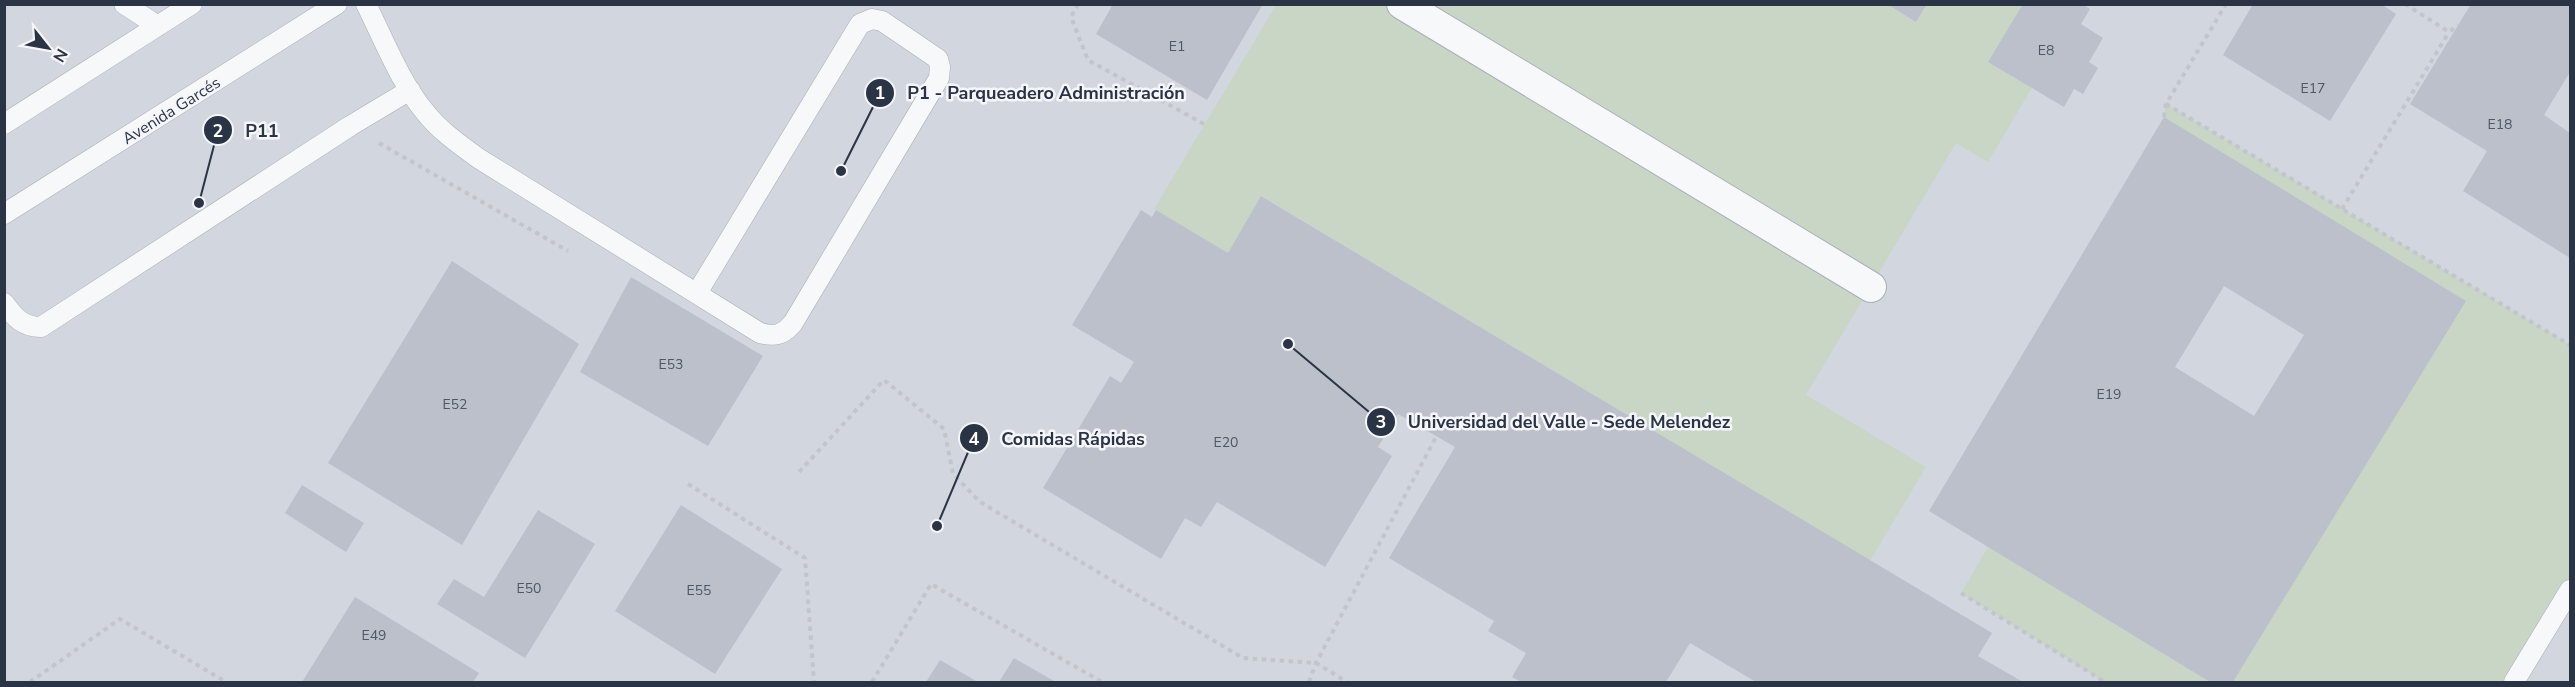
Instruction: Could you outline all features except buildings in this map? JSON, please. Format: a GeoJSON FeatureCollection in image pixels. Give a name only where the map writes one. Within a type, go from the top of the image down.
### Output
{"type":"FeatureCollection","features":[{"type":"Feature","properties":{"kind":"street"},"geometry":{"type":"LineString","coordinates":[[1402,4],[1871,287]]}},
{"type":"Feature","properties":{"kind":"lane"},"geometry":{"type":"LineString","coordinates":[[124,4],[158,26]]}},
{"type":"Feature","properties":{"kind":"lane"},"geometry":{"type":"LineString","coordinates":[[4,124],[192,4]]}},
{"type":"Feature","properties":{"kind":"lane","name":"Avenida Garcés"},"geometry":{"type":"LineString","coordinates":[[4,214],[337,4]]}},
{"type":"Feature","properties":{"kind":"lane"},"geometry":{"type":"LineString","coordinates":[[366,4],[423,111],[452,140],[760,333],[770,336],[787,330],[939,78],[938,59],[882,21],[872,20],[860,24],[697,293]]}},
{"type":"Feature","properties":{"kind":"lane"},"geometry":{"type":"LineString","coordinates":[[4,303],[27,327],[41,327],[350,126],[410,90]]}},
{"type":"Feature","properties":{"kind":"lane"},"geometry":{"type":"LineString","coordinates":[[2514,682],[2571,590]]}},
{"type":"Feature","properties":{"kind":"path"},"geometry":{"type":"LineString","coordinates":[[1078,4],[1071,16],[1088,60],[1204,124]]}},
{"type":"Feature","properties":{"kind":"path"},"geometry":{"type":"LineString","coordinates":[[2164,117],[2166,105],[2226,4]]}},
{"type":"Feature","properties":{"kind":"path"},"geometry":{"type":"LineString","coordinates":[[2405,4],[2449,32]]}},
{"type":"Feature","properties":{"kind":"path"},"geometry":{"type":"LineString","coordinates":[[2342,209],[2449,32],[2458,25]]}},
{"type":"Feature","properties":{"kind":"path"},"geometry":{"type":"LineString","coordinates":[[2166,105],[2571,345]]}},
{"type":"Feature","properties":{"kind":"path"},"geometry":{"type":"LineString","coordinates":[[350,126],[576,255]]}},
{"type":"Feature","properties":{"kind":"path"},"geometry":{"type":"LineString","coordinates":[[799,471],[884,380],[944,429],[953,474],[980,502],[1243,658],[1316,663],[1347,682]]}},
{"type":"Feature","properties":{"kind":"path"},"geometry":{"type":"LineString","coordinates":[[1309,682],[1316,663],[1436,436]]}},
{"type":"Feature","properties":{"kind":"path"},"geometry":{"type":"LineString","coordinates":[[688,484],[806,558],[814,682]]}},
{"type":"Feature","properties":{"kind":"path"},"geometry":{"type":"LineString","coordinates":[[873,682],[931,584],[1102,682]]}},
{"type":"Feature","properties":{"kind":"path"},"geometry":{"type":"LineString","coordinates":[[1961,593],[2105,682]]}},
{"type":"Feature","properties":{"kind":"path"},"geometry":{"type":"LineString","coordinates":[[30,682],[120,619],[226,682]]}},
{"type":"Feature","properties":{"kind":"shaded area"},"geometry":{"type":"Polygon","coordinates":[[[5,5],[2570,5],[2570,682],[5,682],[5,5]]]}},
{"type":"Feature","properties":{"kind":"green space"},"geometry":{"type":"Polygon","coordinates":[[[1887,4],[1916,22],[1927,5],[2023,5],[1988,62],[2032,88],[1988,162],[1956,143],[1806,395],[1926,467],[1870,561],[1262,196],[1228,253],[1154,209],[1276,5],[1887,4]]]}},
{"type":"Feature","properties":{"kind":"green space"},"geometry":{"type":"Polygon","coordinates":[[[2166,104],[2570,345],[2570,590],[2514,682],[2233,682],[2465,301],[2164,117],[2166,104]]]}},
{"type":"Feature","properties":{"kind":"green space"},"geometry":{"type":"Polygon","coordinates":[[[1988,547],[2210,682],[2105,682],[1961,593],[1988,547]]]}},
{"type":"Feature","properties":{"kind":"place","name":"P1 - Parqueadero Administración"},"geometry":{"type":"Point","coordinates":[841,171]}},
{"type":"Feature","properties":{"kind":"place","name":"P11"},"geometry":{"type":"Point","coordinates":[199,203]}},
{"type":"Feature","properties":{"kind":"place","name":"Universidad del Valle - Sede Melendez"},"geometry":{"type":"Point","coordinates":[1288,344]}},
{"type":"Feature","properties":{"kind":"place","name":"Comidas Rápidas"},"geometry":{"type":"Point","coordinates":[937,526]}}]}
